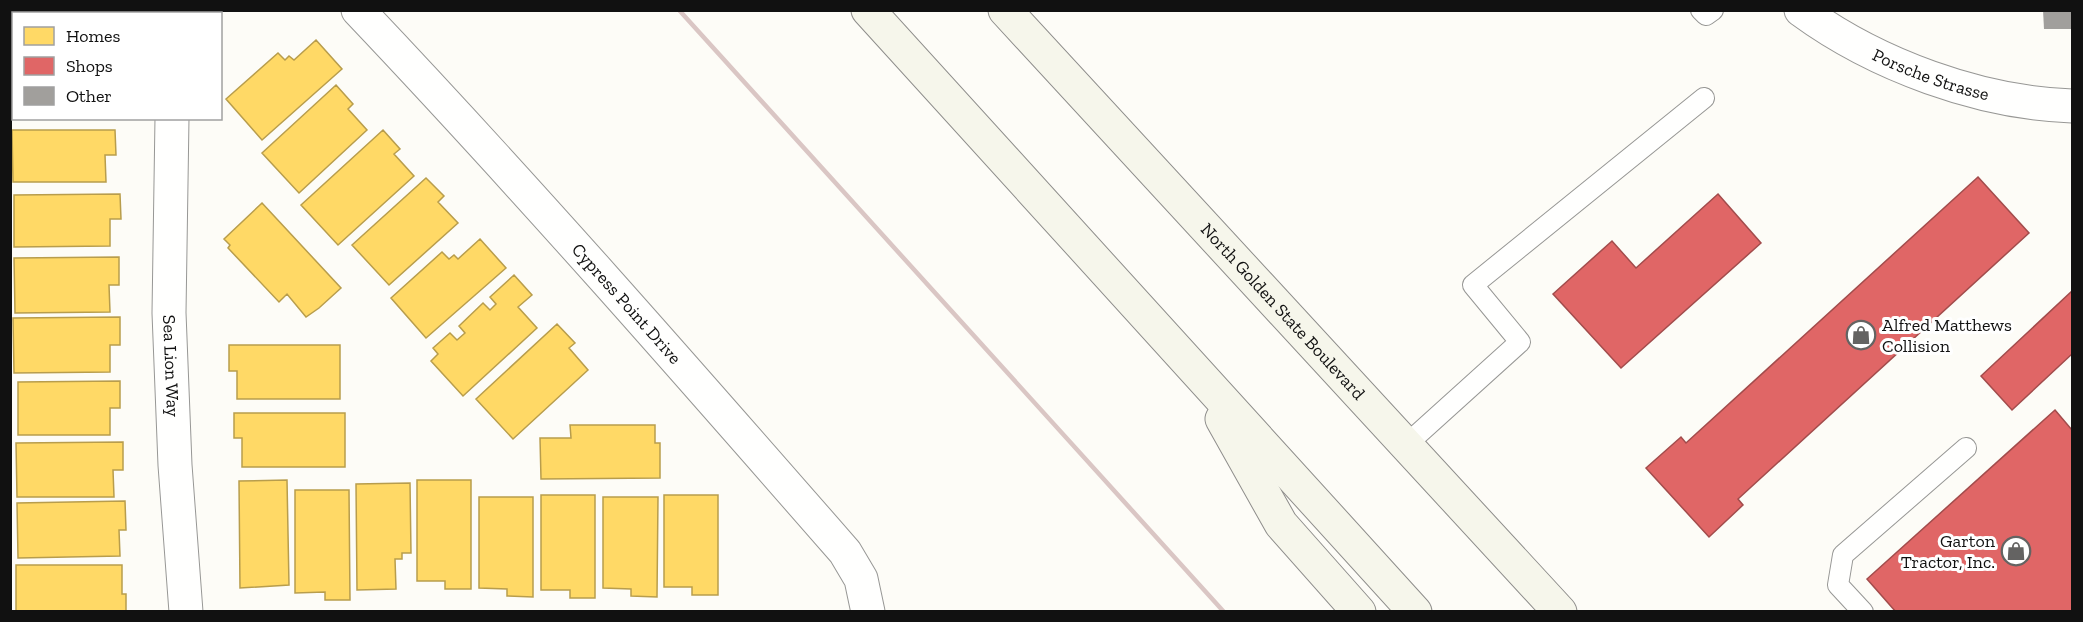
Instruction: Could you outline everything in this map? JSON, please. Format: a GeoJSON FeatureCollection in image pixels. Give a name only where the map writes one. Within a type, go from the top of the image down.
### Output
{"type":"FeatureCollection","features":[{"type":"Feature","properties":{"kind":"main road"},"geometry":{"type":"LineString","coordinates":[[868,10],[1415,612]]}},
{"type":"Feature","properties":{"kind":"main road","name":"North Golden State Boulevard"},"geometry":{"type":"LineString","coordinates":[[1005,10],[1560,612]]}},
{"type":"Feature","properties":{"kind":"main road"},"geometry":{"type":"LineString","coordinates":[[1195,370],[1281,524],[1359,612]]}},
{"type":"Feature","properties":{"kind":"street","name":"Cypress Point Drive"},"geometry":{"type":"LineString","coordinates":[[358,10],[463,120],[844,552],[861,579],[868,612]]}},
{"type":"Feature","properties":{"kind":"street","name":"Porsche Strasse"},"geometry":{"type":"LineString","coordinates":[[1801,10],[1834,33],[1866,50],[1943,82],[2002,98],[2073,106]]}},
{"type":"Feature","properties":{"kind":"street","name":"Sea Lion Way"},"geometry":{"type":"LineString","coordinates":[[172,120],[169,313],[186,612]]}},
{"type":"Feature","properties":{"kind":"lane"},"geometry":{"type":"LineString","coordinates":[[1407,444],[1520,342],[1473,285],[1704,98]]}},
{"type":"Feature","properties":{"kind":"lane"},"geometry":{"type":"LineString","coordinates":[[1863,612],[1838,585],[1843,555],[1966,448]]}},
{"type":"Feature","properties":{"kind":"building: Homes"},"geometry":{"type":"Polygon","coordinates":[[[17,10],[134,10],[134,12],[17,12],[17,10]]]}},
{"type":"Feature","properties":{"kind":"building: Homes"},"geometry":{"type":"Polygon","coordinates":[[[316,40],[342,69],[262,140],[226,99],[278,53],[285,60],[289,56],[294,60],[316,40]]]}},
{"type":"Feature","properties":{"kind":"building: Homes"},"geometry":{"type":"Polygon","coordinates":[[[336,85],[353,104],[348,109],[367,130],[299,193],[262,153],[336,85]]]}},
{"type":"Feature","properties":{"kind":"building: Homes"},"geometry":{"type":"Polygon","coordinates":[[[12,130],[115,130],[116,155],[105,155],[106,182],[13,182],[12,130]]]}},
{"type":"Feature","properties":{"kind":"building: Homes"},"geometry":{"type":"Polygon","coordinates":[[[383,130],[400,149],[394,154],[414,176],[338,245],[301,205],[383,130]]]}},
{"type":"Feature","properties":{"kind":"building: Homes"},"geometry":{"type":"Polygon","coordinates":[[[426,178],[444,196],[438,202],[458,223],[389,285],[352,245],[426,178]]]}},
{"type":"Feature","properties":{"kind":"building: Homes"},"geometry":{"type":"Polygon","coordinates":[[[120,194],[121,219],[110,219],[110,246],[14,247],[14,195],[120,194]]]}},
{"type":"Feature","properties":{"kind":"building: Homes"},"geometry":{"type":"Polygon","coordinates":[[[262,203],[341,288],[306,317],[287,294],[279,302],[228,248],[230,245],[224,239],[262,203]]]}},
{"type":"Feature","properties":{"kind":"building: Homes"},"geometry":{"type":"Polygon","coordinates":[[[480,239],[506,268],[426,338],[391,298],[442,252],[449,259],[454,255],[458,259],[480,239]]]}},
{"type":"Feature","properties":{"kind":"building: Homes"},"geometry":{"type":"Polygon","coordinates":[[[119,257],[119,285],[109,285],[110,312],[15,313],[14,258],[119,257]]]}},
{"type":"Feature","properties":{"kind":"building: Homes"},"geometry":{"type":"Polygon","coordinates":[[[514,275],[532,295],[518,307],[537,328],[463,396],[431,361],[438,354],[433,348],[450,333],[457,340],[465,333],[459,326],[483,303],[490,310],[496,304],[490,297],[514,275]]]}},
{"type":"Feature","properties":{"kind":"building: Homes"},"geometry":{"type":"Polygon","coordinates":[[[120,317],[120,345],[110,345],[110,372],[14,373],[13,318],[120,317]]]}},
{"type":"Feature","properties":{"kind":"building: Homes"},"geometry":{"type":"Polygon","coordinates":[[[557,324],[575,343],[569,348],[588,370],[513,439],[476,399],[557,324]]]}},
{"type":"Feature","properties":{"kind":"building: Homes"},"geometry":{"type":"Polygon","coordinates":[[[229,345],[340,345],[340,399],[237,399],[237,371],[229,371],[229,345]]]}},
{"type":"Feature","properties":{"kind":"building: Homes"},"geometry":{"type":"Polygon","coordinates":[[[120,381],[120,408],[110,408],[110,435],[18,435],[18,382],[120,381]]]}},
{"type":"Feature","properties":{"kind":"building: Homes"},"geometry":{"type":"Polygon","coordinates":[[[234,413],[345,413],[345,467],[242,467],[242,438],[234,438],[234,413]]]}},
{"type":"Feature","properties":{"kind":"building: Homes"},"geometry":{"type":"Polygon","coordinates":[[[570,425],[655,425],[655,443],[660,443],[660,478],[541,479],[540,438],[571,438],[570,425]]]}},
{"type":"Feature","properties":{"kind":"building: Homes"},"geometry":{"type":"Polygon","coordinates":[[[123,442],[123,470],[113,470],[114,497],[17,497],[16,443],[123,442]]]}},
{"type":"Feature","properties":{"kind":"building: Homes"},"geometry":{"type":"Polygon","coordinates":[[[287,480],[289,585],[240,588],[239,481],[287,480]]]}},
{"type":"Feature","properties":{"kind":"building: Homes"},"geometry":{"type":"Polygon","coordinates":[[[417,480],[471,480],[471,589],[445,589],[445,581],[417,581],[417,480]]]}},
{"type":"Feature","properties":{"kind":"building: Homes"},"geometry":{"type":"Polygon","coordinates":[[[410,483],[411,553],[402,553],[402,559],[395,559],[396,589],[357,590],[356,484],[410,483]]]}},
{"type":"Feature","properties":{"kind":"building: Homes"},"geometry":{"type":"Polygon","coordinates":[[[295,490],[349,490],[350,600],[325,600],[325,592],[295,593],[295,490]]]}},
{"type":"Feature","properties":{"kind":"building: Homes"},"geometry":{"type":"Polygon","coordinates":[[[541,495],[595,495],[595,598],[570,598],[570,590],[541,590],[541,495]]]}},
{"type":"Feature","properties":{"kind":"building: Homes"},"geometry":{"type":"Polygon","coordinates":[[[664,495],[718,495],[718,595],[692,595],[692,587],[664,587],[664,495]]]}},
{"type":"Feature","properties":{"kind":"building: Homes"},"geometry":{"type":"Polygon","coordinates":[[[479,497],[533,497],[533,597],[507,596],[507,589],[479,588],[479,497]]]}},
{"type":"Feature","properties":{"kind":"building: Homes"},"geometry":{"type":"Polygon","coordinates":[[[603,497],[658,497],[657,597],[631,596],[631,589],[603,588],[603,497]]]}},
{"type":"Feature","properties":{"kind":"building: Homes"},"geometry":{"type":"Polygon","coordinates":[[[125,501],[126,530],[119,530],[120,556],[18,558],[17,503],[125,501]]]}},
{"type":"Feature","properties":{"kind":"building: Homes"},"geometry":{"type":"Polygon","coordinates":[[[16,565],[122,565],[122,594],[126,594],[126,612],[16,612],[16,565]]]}},
{"type":"Feature","properties":{"kind":"building: Shops","name":"Alfred Matthews Collision"},"geometry":{"type":"Polygon","coordinates":[[[1978,177],[2029,233],[1738,499],[1743,505],[1709,537],[1646,468],[1681,437],[1686,443],[1978,177]]]}},
{"type":"Feature","properties":{"kind":"building: Shops"},"geometry":{"type":"Polygon","coordinates":[[[1718,194],[1761,243],[1621,368],[1553,294],[1612,241],[1636,268],[1718,194]]]}},
{"type":"Feature","properties":{"kind":"building: Shops"},"geometry":{"type":"Polygon","coordinates":[[[2072,291],[2072,354],[2012,410],[1981,376],[2072,291]]]}},
{"type":"Feature","properties":{"kind":"building: Shops"},"geometry":{"type":"Polygon","coordinates":[[[2055,410],[2072,430],[2072,612],[1896,612],[1867,579],[2055,410]]]}},
{"type":"Feature","properties":{"kind":"building: Other"},"geometry":{"type":"Polygon","coordinates":[[[2043,10],[2072,10],[2072,29],[2044,29],[2043,10]]]}},
{"type":"Feature","properties":{"kind":"railway"},"geometry":{"type":"LineString","coordinates":[[679,10],[1224,612]]}},
{"type":"Feature","properties":{"kind":"place","name":"Alfred Matthews Collision"},"geometry":{"type":"Point","coordinates":[1861,335]}},
{"type":"Feature","properties":{"kind":"place","name":"Garton Tractor, Inc."},"geometry":{"type":"Point","coordinates":[2016,551]}}]}
